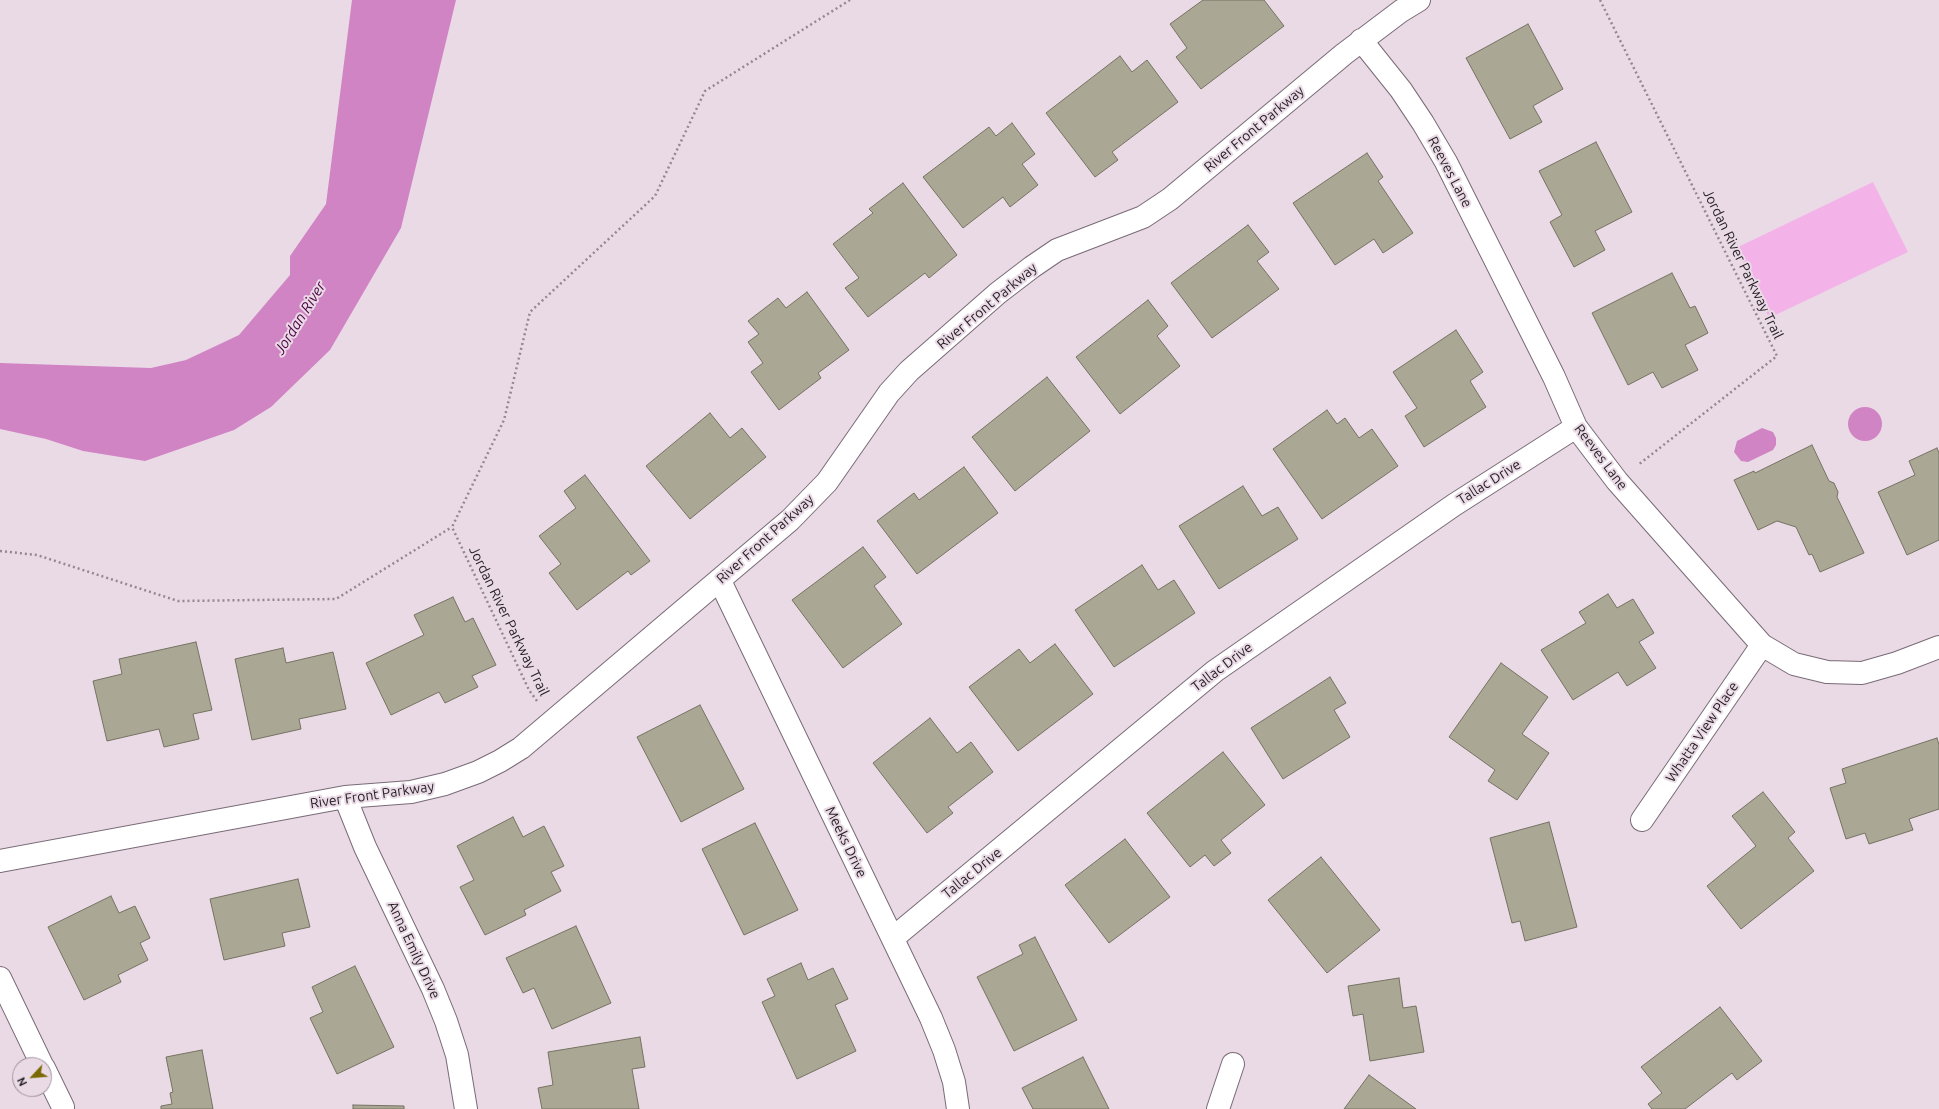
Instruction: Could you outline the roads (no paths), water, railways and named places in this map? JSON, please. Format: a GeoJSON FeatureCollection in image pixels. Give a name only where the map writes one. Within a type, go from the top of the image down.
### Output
{"type":"FeatureCollection","features":[{"type":"Feature","properties":{"kind":"street","name":"River Front Parkway"},"geometry":{"type":"LineString","coordinates":[[0,861],[345,797],[412,792],[458,779],[500,761],[521,748],[790,520],[827,482],[889,393],[910,371],[998,293],[1057,250],[1143,218],[1197,178],[1227,150],[1361,40],[1419,0]]}},
{"type":"Feature","properties":{"kind":"street","name":"Reeves Lane"},"geometry":{"type":"LineString","coordinates":[[1361,40],[1405,97],[1423,123],[1446,162],[1554,377],[1576,427],[1617,481],[1762,645],[1794,664],[1827,672],[1862,673],[1897,663],[1939,648]]}},
{"type":"Feature","properties":{"kind":"street","name":"Tallac Drive"},"geometry":{"type":"LineString","coordinates":[[893,938],[1193,688],[1227,662],[1454,505],[1576,427]]}},
{"type":"Feature","properties":{"kind":"street","name":"Meeks Drive"},"geometry":{"type":"LineString","coordinates":[[720,580],[893,938],[944,1050],[954,1082],[958,1109]]}},
{"type":"Feature","properties":{"kind":"street","name":"Whatta View Place"},"geometry":{"type":"LineString","coordinates":[[1642,820],[1762,645]]}},
{"type":"Feature","properties":{"kind":"street","name":"Anna Emily Drive"},"geometry":{"type":"LineString","coordinates":[[345,797],[365,846],[433,989],[446,1021],[457,1055],[466,1109]]}},
{"type":"Feature","properties":{"kind":"street"},"geometry":{"type":"LineString","coordinates":[[0,978],[38,1057]]}},
{"type":"Feature","properties":{"kind":"street"},"geometry":{"type":"LineString","coordinates":[[1218,1109],[1233,1064]]}},
{"type":"Feature","properties":{"kind":"street"},"geometry":{"type":"LineString","coordinates":[[52,1085],[62,1107]]}},
{"type":"Feature","properties":{"kind":"water","name":"Jordan River"},"geometry":{"type":"Polygon","coordinates":[[[352,0],[456,0],[401,228],[330,350],[271,407],[234,430],[145,461],[83,451],[46,439],[0,429],[0,363],[151,368],[186,360],[239,335],[290,275],[290,256],[326,204],[352,0]]]}},
{"type":"Feature","properties":{"kind":"water"},"geometry":{"type":"Polygon","coordinates":[[[1862,407],[1868,407],[1872,408],[1879,414],[1882,424],[1881,431],[1875,438],[1868,441],[1862,441],[1858,440],[1851,434],[1848,427],[1848,421],[1849,417],[1855,410],[1862,407]]]}},
{"type":"Feature","properties":{"kind":"water"},"geometry":{"type":"Polygon","coordinates":[[[1762,428],[1773,432],[1776,438],[1776,445],[1773,450],[1748,462],[1741,461],[1734,452],[1737,441],[1762,428]]]}}]}
